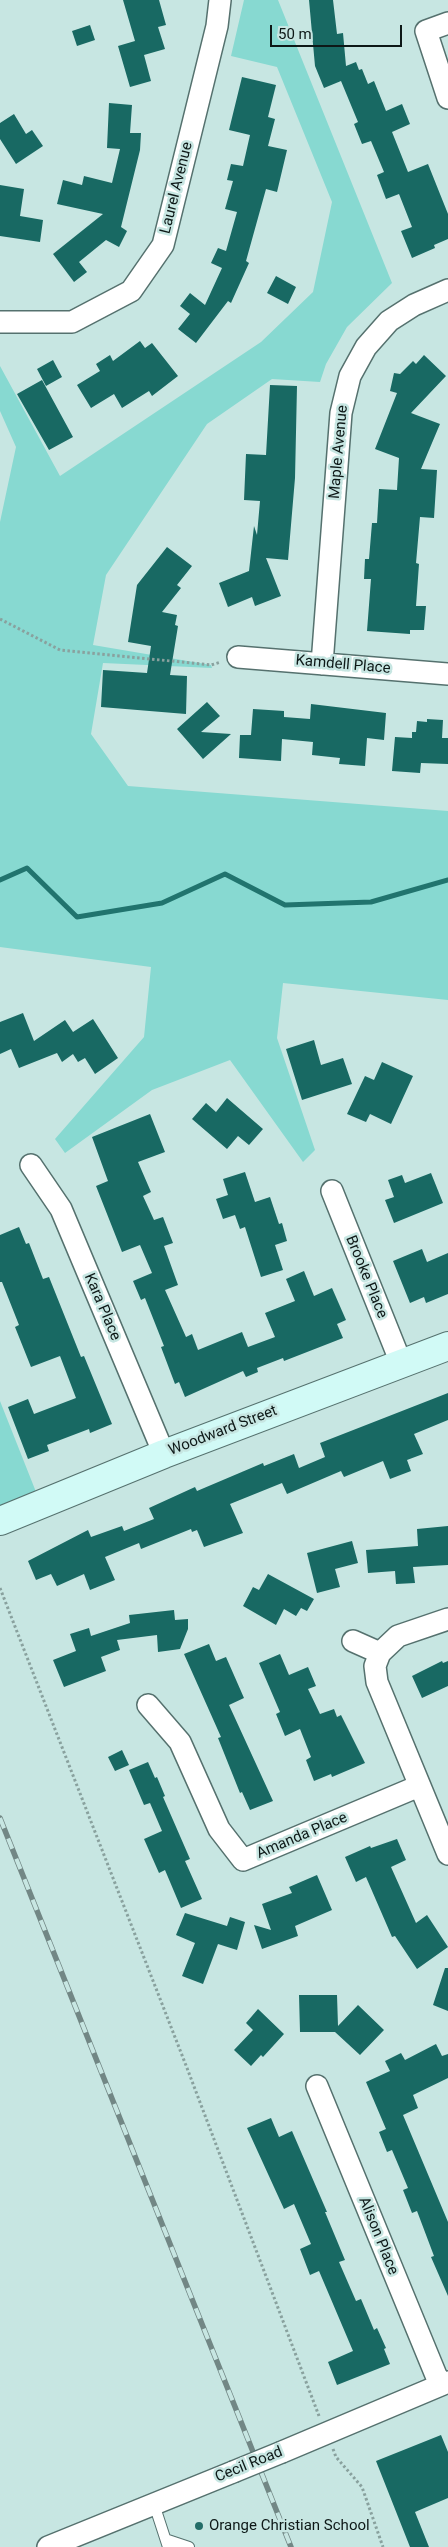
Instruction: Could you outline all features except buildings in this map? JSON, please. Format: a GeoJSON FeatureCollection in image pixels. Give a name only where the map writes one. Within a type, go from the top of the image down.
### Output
{"type":"FeatureCollection","features":[{"type":"Feature","properties":{"kind":"street","name":"Laurel Avenue"},"geometry":{"type":"LineString","coordinates":[[0,322],[72,322],[131,291],[163,246],[218,26],[220,0]]}},
{"type":"Feature","properties":{"kind":"street"},"geometry":{"type":"LineString","coordinates":[[448,23],[426,30],[448,98]]}},
{"type":"Feature","properties":{"kind":"street","name":"Maple Avenue"},"geometry":{"type":"LineString","coordinates":[[322,664],[341,413],[347,384],[366,346],[389,321],[414,305],[448,290]]}},
{"type":"Feature","properties":{"kind":"street","name":"Kamdell Place"},"geometry":{"type":"LineString","coordinates":[[238,657],[448,674]]}},
{"type":"Feature","properties":{"kind":"street","name":"Kara Place"},"geometry":{"type":"LineString","coordinates":[[31,1165],[61,1209],[164,1454]]}},
{"type":"Feature","properties":{"kind":"street","name":"Brooke Place"},"geometry":{"type":"LineString","coordinates":[[332,1191],[401,1363]]}},
{"type":"Feature","properties":{"kind":"street","name":"Woodward Street"},"geometry":{"type":"LineString","coordinates":[[0,1521],[164,1454],[448,1346]]}},
{"type":"Feature","properties":{"kind":"street"},"geometry":{"type":"LineString","coordinates":[[448,1619],[398,1636],[380,1653],[375,1666],[377,1682],[448,1854]]}},
{"type":"Feature","properties":{"kind":"street"},"geometry":{"type":"LineString","coordinates":[[353,1641],[380,1653]]}},
{"type":"Feature","properties":{"kind":"street","name":"Amanda Place"},"geometry":{"type":"LineString","coordinates":[[148,1705],[180,1742],[219,1829],[243,1860],[419,1786]]}},
{"type":"Feature","properties":{"kind":"street","name":"Alison Place"},"geometry":{"type":"LineString","coordinates":[[317,2086],[444,2384]]}},
{"type":"Feature","properties":{"kind":"street","name":"Cecil Road"},"geometry":{"type":"LineString","coordinates":[[48,2547],[444,2384]]}},
{"type":"Feature","properties":{"kind":"lane"},"geometry":{"type":"LineString","coordinates":[[154,2504],[168,2544],[189,2547]]}},
{"type":"Feature","properties":{"kind":"path"},"geometry":{"type":"LineString","coordinates":[[0,620],[60,650],[211,665],[238,657]]}},
{"type":"Feature","properties":{"kind":"path"},"geometry":{"type":"LineString","coordinates":[[0,1588],[187,2068],[326,2433],[336,2457],[362,2487],[383,2547]]}},
{"type":"Feature","properties":{"kind":"shaded area"},"geometry":{"type":"Polygon","coordinates":[[[244,0],[278,0],[392,283],[347,327],[326,364],[320,382],[272,379],[207,424],[106,575],[93,645],[211,665],[212,668],[103,663],[91,734],[128,786],[448,811],[448,1000],[283,983],[277,1038],[315,1150],[303,1162],[230,1060],[152,1090],[65,1153],[55,1139],[144,1037],[151,967],[0,947],[0,522],[16,447],[0,411],[0,366],[60,476],[261,342],[313,292],[332,202],[277,67],[231,56],[244,0]]]}},
{"type":"Feature","properties":{"kind":"shaded area"},"geometry":{"type":"Polygon","coordinates":[[[0,1401],[38,1497],[0,1512],[0,1401]]]}},
{"type":"Feature","properties":{"kind":"waterway"},"geometry":{"type":"LineString","coordinates":[[0,880],[27,868],[77,917],[162,903],[225,874],[285,905],[371,902],[448,880]]}},
{"type":"Feature","properties":{"kind":"railway"},"geometry":{"type":"LineString","coordinates":[[0,1818],[291,2547]]}},
{"type":"Feature","properties":{"kind":"place","name":"Orange Christian School"},"geometry":{"type":"Point","coordinates":[199,2526]}}]}
